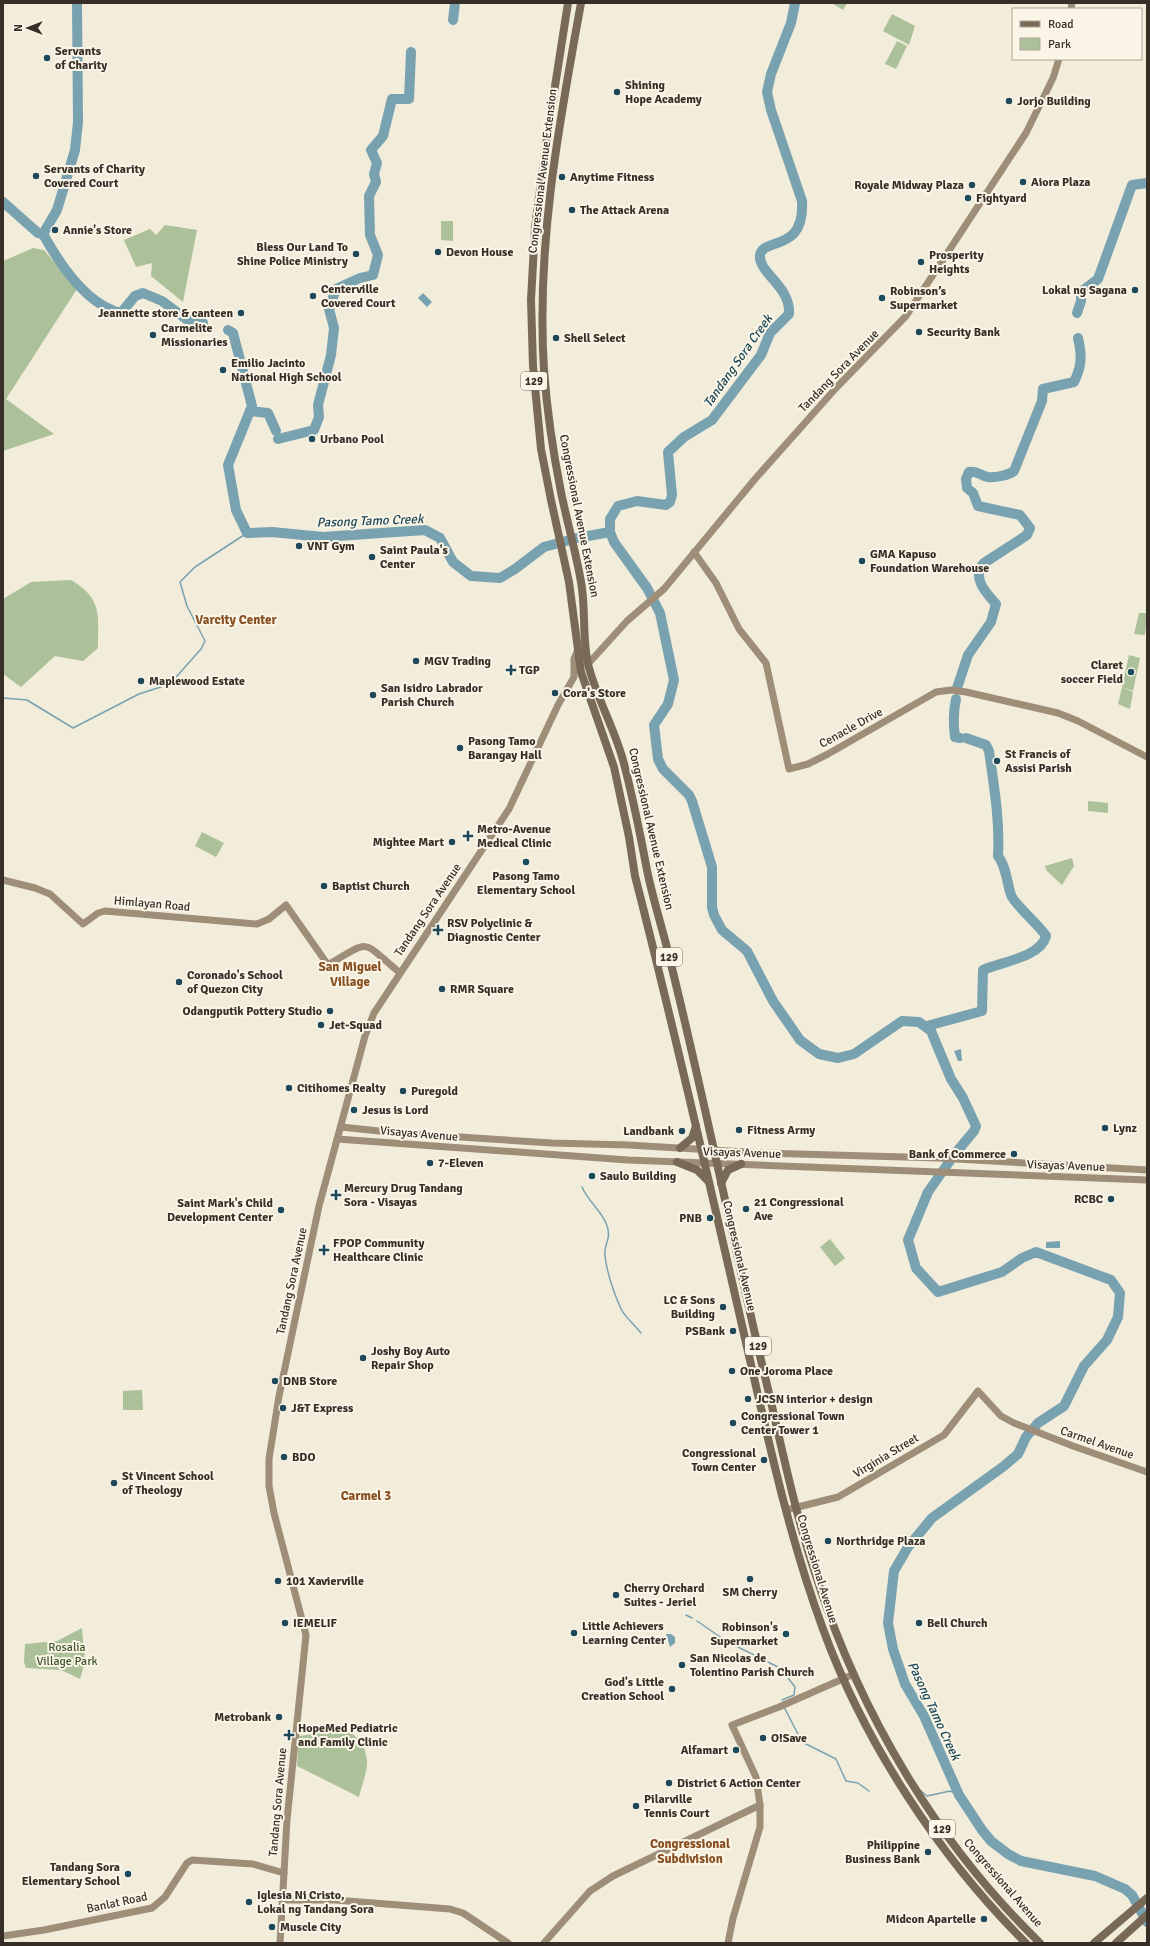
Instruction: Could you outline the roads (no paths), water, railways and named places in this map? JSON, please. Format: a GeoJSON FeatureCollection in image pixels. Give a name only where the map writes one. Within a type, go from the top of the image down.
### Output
{"type":"FeatureCollection","features":[{"type":"Feature","properties":{"kind":"main road","name":"Congressional Avenue Extension"},"geometry":{"type":"LineString","coordinates":[[568,3],[549,123],[536,227],[531,300],[533,366],[541,449],[572,596],[577,652],[584,684],[614,767],[629,837],[635,876],[702,1150]]}},
{"type":"Feature","properties":{"kind":"main road","name":"Congressional Avenue Extension"},"geometry":{"type":"LineString","coordinates":[[581,3],[568,78],[546,228],[542,308],[545,374],[554,455],[583,597],[588,664],[616,736],[624,764],[641,833],[647,874],[671,963],[717,1163]]}},
{"type":"Feature","properties":{"kind":"main road","name":"Tandang Sora Avenue"},"geometry":{"type":"LineString","coordinates":[[588,664],[620,628],[662,590],[755,479],[801,427],[906,316],[1026,133],[1044,99],[1058,60]]}},
{"type":"Feature","properties":{"kind":"main road"},"geometry":{"type":"LineString","coordinates":[[536,227],[546,228]]}},
{"type":"Feature","properties":{"kind":"main road","name":"Cenacle Drive"},"geometry":{"type":"LineString","coordinates":[[694,552],[716,583],[741,633],[766,663],[789,769],[808,764],[936,692],[947,690],[966,692],[1058,713],[1078,721],[1147,757]]}},
{"type":"Feature","properties":{"kind":"main road","name":"Tandang Sora Avenue"},"geometry":{"type":"LineString","coordinates":[[280,1943],[287,1820],[306,1635],[274,1513],[269,1486],[269,1458],[279,1396],[319,1206],[370,1023],[382,998],[399,972],[501,823],[516,796],[558,705],[572,680],[575,671],[574,658],[577,652]]}},
{"type":"Feature","properties":{"kind":"main road"},"geometry":{"type":"LineString","coordinates":[[572,680],[584,684]]}},
{"type":"Feature","properties":{"kind":"main road"},"geometry":{"type":"LineString","coordinates":[[614,767],[624,764]]}},
{"type":"Feature","properties":{"kind":"main road","name":"Himlayan Road"},"geometry":{"type":"LineString","coordinates":[[3,880],[46,892],[83,924],[98,913],[105,911],[257,924],[269,919],[286,905],[328,965],[359,946],[366,946],[372,948],[399,972]]}},
{"type":"Feature","properties":{"kind":"main road"},"geometry":{"type":"LineString","coordinates":[[680,1148],[692,1138],[696,1124]]}},
{"type":"Feature","properties":{"kind":"main road","name":"Visayas Avenue"},"geometry":{"type":"LineString","coordinates":[[341,1126],[447,1136],[552,1143],[939,1158],[1147,1170]]}},
{"type":"Feature","properties":{"kind":"main road"},"geometry":{"type":"LineString","coordinates":[[446,1148],[447,1136]]}},
{"type":"Feature","properties":{"kind":"main road","name":"Visayas Avenue"},"geometry":{"type":"LineString","coordinates":[[337,1139],[552,1156],[1147,1180]]}},
{"type":"Feature","properties":{"kind":"main road","name":"Congressional Avenue"},"geometry":{"type":"LineString","coordinates":[[702,1150],[786,1510],[814,1602],[843,1678],[870,1732],[925,1822],[973,1885],[1026,1943]]}},
{"type":"Feature","properties":{"kind":"main road"},"geometry":{"type":"LineString","coordinates":[[677,1162],[697,1170],[710,1184]]}},
{"type":"Feature","properties":{"kind":"main road","name":"Congressional Avenue"},"geometry":{"type":"LineString","coordinates":[[717,1163],[720,1184],[796,1508],[817,1580],[836,1632],[879,1727],[929,1810],[988,1888],[1040,1943]]}},
{"type":"Feature","properties":{"kind":"main road"},"geometry":{"type":"LineString","coordinates":[[1012,1163],[1012,1175]]}},
{"type":"Feature","properties":{"kind":"main road"},"geometry":{"type":"LineString","coordinates":[[720,1184],[723,1175],[728,1170],[741,1164]]}},
{"type":"Feature","properties":{"kind":"main road","name":"Virginia Street"},"geometry":{"type":"LineString","coordinates":[[786,1510],[838,1497],[944,1435],[978,1391]]}},
{"type":"Feature","properties":{"kind":"main road","name":"Carmel Avenue"},"geometry":{"type":"LineString","coordinates":[[978,1391],[1001,1416],[1040,1434],[1147,1472]]}},
{"type":"Feature","properties":{"kind":"main road"},"geometry":{"type":"LineString","coordinates":[[728,1943],[733,1918],[760,1827],[760,1805],[756,1777],[732,1725],[779,1707],[854,1674]]}},
{"type":"Feature","properties":{"kind":"main road"},"geometry":{"type":"LineString","coordinates":[[544,1943],[590,1891],[613,1876],[760,1805]]}},
{"type":"Feature","properties":{"kind":"main road","name":"Banlat Road"},"geometry":{"type":"LineString","coordinates":[[3,1936],[44,1930],[152,1908],[165,1897],[187,1862],[192,1860],[253,1864],[284,1873]]}},
{"type":"Feature","properties":{"kind":"main road"},"geometry":{"type":"LineString","coordinates":[[1094,1943],[1145,1899]]}},
{"type":"Feature","properties":{"kind":"main road"},"geometry":{"type":"LineString","coordinates":[[282,1900],[336,1900],[450,1909],[463,1913],[508,1943]]}},
{"type":"Feature","properties":{"kind":"main road"},"geometry":{"type":"LineString","coordinates":[[1116,1943],[1147,1915]]}},
{"type":"Feature","properties":{"kind":"water"},"geometry":{"type":"Polygon","coordinates":[[[423,293],[432,302],[427,307],[418,298],[423,293]]]}},
{"type":"Feature","properties":{"kind":"water"},"geometry":{"type":"Polygon","coordinates":[[[961,1049],[962,1061],[958,1061],[954,1051],[961,1049]]]}},
{"type":"Feature","properties":{"kind":"water"},"geometry":{"type":"Polygon","coordinates":[[[1060,1241],[1060,1248],[1046,1248],[1046,1242],[1060,1241]]]}},
{"type":"Feature","properties":{"kind":"water"},"geometry":{"type":"Polygon","coordinates":[[[666,1634],[671,1634],[675,1637],[675,1643],[670,1647],[666,1634]]]}},
{"type":"Feature","properties":{"kind":"waterway"},"geometry":{"type":"LineString","coordinates":[[43,234],[57,210],[75,150],[78,122],[77,3]]}},
{"type":"Feature","properties":{"kind":"waterway"},"geometry":{"type":"LineString","coordinates":[[453,20],[455,3]]}},
{"type":"Feature","properties":{"kind":"waterway","name":"Tandang Sora Creek"},"geometry":{"type":"LineString","coordinates":[[795,3],[791,23],[771,74],[767,92],[771,110],[802,201],[801,218],[797,229],[791,236],[783,241],[768,246],[760,255],[764,268],[785,296],[789,314],[770,333],[761,355],[712,420],[684,437],[668,452],[672,495],[670,502],[666,505],[637,501],[618,506],[610,519],[610,532],[614,542],[647,588],[660,613],[674,680],[668,704],[654,725],[658,759],[663,769],[689,795],[692,801],[712,867],[712,907],[714,915],[722,930],[747,951],[773,1001],[800,1040],[819,1054],[838,1058],[854,1054],[902,1021],[919,1022],[931,1031],[951,1079],[963,1098],[976,1126],[974,1131],[954,1155],[928,1192],[908,1240],[916,1268],[938,1292],[1002,1272],[1022,1258],[1036,1252],[1111,1280],[1120,1293],[1118,1317],[1107,1340],[1084,1366],[1064,1406],[1038,1423],[1026,1437],[1018,1454],[1004,1466],[932,1518],[908,1547],[894,1571],[888,1623],[893,1649],[905,1684],[924,1716],[959,1795],[991,1841],[1008,1854],[1021,1861],[1095,1876],[1125,1889],[1132,1895],[1147,1922]]}},
{"type":"Feature","properties":{"kind":"waterway"},"geometry":{"type":"LineString","coordinates":[[278,439],[314,430],[319,417],[318,405],[331,355],[334,328],[329,309],[336,289],[360,278],[373,275],[378,255],[370,235],[369,196],[376,182],[374,174],[377,163],[371,150],[383,136],[392,99],[409,99],[411,52]]}},
{"type":"Feature","properties":{"kind":"waterway"},"geometry":{"type":"LineString","coordinates":[[1077,313],[1081,301],[1081,292],[1098,279],[1132,185],[1147,183]]}},
{"type":"Feature","properties":{"kind":"waterway"},"geometry":{"type":"LineString","coordinates":[[3,202],[38,233],[43,234],[66,270],[75,281],[97,301],[121,313],[135,296],[143,293],[162,301],[186,319],[203,323]]}},
{"type":"Feature","properties":{"kind":"waterway","name":"Pasong Tamo Creek"},"geometry":{"type":"LineString","coordinates":[[228,330],[233,333],[252,406],[228,465],[236,510],[247,533],[272,532],[323,537],[425,530],[440,538],[453,562],[471,576],[500,578],[515,569],[544,547],[577,538],[610,532]]}},
{"type":"Feature","properties":{"kind":"waterway"},"geometry":{"type":"LineString","coordinates":[[957,688],[968,655],[991,622],[996,604],[981,585],[979,579],[980,568],[984,563],[1027,535],[1030,528],[1020,515],[978,506],[973,493],[967,488],[966,479],[969,472],[975,472],[985,476],[998,477],[1014,471],[1042,401],[1043,389],[1074,382],[1079,371],[1080,350],[1078,338]]}},
{"type":"Feature","properties":{"kind":"waterway"},"geometry":{"type":"LineString","coordinates":[[250,411],[268,413],[276,431]]}},
{"type":"Feature","properties":{"kind":"waterway","name":"Pasong Tamo Creek"},"geometry":{"type":"LineString","coordinates":[[3,698],[27,700],[73,728],[139,694],[170,684],[201,649],[205,641],[187,606],[180,582],[195,567],[247,533]]}},
{"type":"Feature","properties":{"kind":"waterway"},"geometry":{"type":"LineString","coordinates":[[956,699],[954,732],[955,737],[960,738]]}},
{"type":"Feature","properties":{"kind":"waterway"},"geometry":{"type":"LineString","coordinates":[[927,1026],[982,1011],[983,970],[1029,954],[1043,943],[1046,936],[1017,904],[1011,895],[1005,870],[998,856],[995,790],[989,751],[986,745],[966,738]]}},
{"type":"Feature","properties":{"kind":"waterway"},"geometry":{"type":"LineString","coordinates":[[582,1187],[601,1214],[608,1229],[609,1234],[605,1248],[605,1256],[609,1276],[618,1303],[625,1315],[641,1333]]}},
{"type":"Feature","properties":{"kind":"waterway"},"geometry":{"type":"LineString","coordinates":[[686,1615],[692,1618]]}},
{"type":"Feature","properties":{"kind":"waterway"},"geometry":{"type":"LineString","coordinates":[[697,1621],[726,1641],[782,1670],[795,1687],[794,1695],[782,1700]]}},
{"type":"Feature","properties":{"kind":"waterway"},"geometry":{"type":"LineString","coordinates":[[784,1707],[802,1742],[836,1759],[846,1781],[858,1783],[869,1791]]}},
{"type":"Feature","properties":{"kind":"waterway"},"geometry":{"type":"LineString","coordinates":[[921,1791],[927,1796],[950,1791],[959,1795]]}},
{"type":"Feature","properties":{"kind":"place","name":"Servants of Charity"},"geometry":{"type":"Point","coordinates":[47,58]}},
{"type":"Feature","properties":{"kind":"place","name":"Shining Hope Academy"},"geometry":{"type":"Point","coordinates":[617,92]}},
{"type":"Feature","properties":{"kind":"place","name":"Jorjo Building"},"geometry":{"type":"Point","coordinates":[1009,101]}},
{"type":"Feature","properties":{"kind":"place","name":"Servants of Charity Covered Court"},"geometry":{"type":"Point","coordinates":[36,176]}},
{"type":"Feature","properties":{"kind":"place","name":"Anytime Fitness"},"geometry":{"type":"Point","coordinates":[562,177]}},
{"type":"Feature","properties":{"kind":"place","name":"Aiora Plaza"},"geometry":{"type":"Point","coordinates":[1023,182]}},
{"type":"Feature","properties":{"kind":"place","name":"Royale Midway Plaza"},"geometry":{"type":"Point","coordinates":[972,185]}},
{"type":"Feature","properties":{"kind":"place","name":"Fightyard"},"geometry":{"type":"Point","coordinates":[968,198]}},
{"type":"Feature","properties":{"kind":"place","name":"The Attack Arena"},"geometry":{"type":"Point","coordinates":[572,210]}},
{"type":"Feature","properties":{"kind":"place","name":"Annie's Store"},"geometry":{"type":"Point","coordinates":[55,230]}},
{"type":"Feature","properties":{"kind":"place","name":"Devon House"},"geometry":{"type":"Point","coordinates":[438,252]}},
{"type":"Feature","properties":{"kind":"place","name":"Bless Our Land To Shine Police Ministry"},"geometry":{"type":"Point","coordinates":[356,254]}},
{"type":"Feature","properties":{"kind":"place","name":"Prosperity Heights"},"geometry":{"type":"Point","coordinates":[921,262]}},
{"type":"Feature","properties":{"kind":"place","name":"Lokal ng Sagana"},"geometry":{"type":"Point","coordinates":[1135,290]}},
{"type":"Feature","properties":{"kind":"place","name":"Centerville Covered Court"},"geometry":{"type":"Point","coordinates":[313,296]}},
{"type":"Feature","properties":{"kind":"place","name":"Robinson’s Supermarket"},"geometry":{"type":"Point","coordinates":[882,298]}},
{"type":"Feature","properties":{"kind":"place","name":"Jeannette store & canteen"},"geometry":{"type":"Point","coordinates":[241,313]}},
{"type":"Feature","properties":{"kind":"place","name":"Security Bank"},"geometry":{"type":"Point","coordinates":[919,332]}},
{"type":"Feature","properties":{"kind":"place","name":"Carmelite Missionaries"},"geometry":{"type":"Point","coordinates":[153,335]}},
{"type":"Feature","properties":{"kind":"place","name":"Shell Select"},"geometry":{"type":"Point","coordinates":[556,338]}},
{"type":"Feature","properties":{"kind":"place","name":"Emilio Jacinto National High School"},"geometry":{"type":"Point","coordinates":[223,370]}},
{"type":"Feature","properties":{"kind":"place","name":"Urbano Pool"},"geometry":{"type":"Point","coordinates":[312,439]}},
{"type":"Feature","properties":{"kind":"place","name":"VNT Gym"},"geometry":{"type":"Point","coordinates":[299,546]}},
{"type":"Feature","properties":{"kind":"place","name":"Saint Paula's Center"},"geometry":{"type":"Point","coordinates":[372,557]}},
{"type":"Feature","properties":{"kind":"place","name":"GMA Kapuso Foundation Warehouse"},"geometry":{"type":"Point","coordinates":[862,561]}},
{"type":"Feature","properties":{"kind":"place","name":"MGV Trading"},"geometry":{"type":"Point","coordinates":[416,661]}},
{"type":"Feature","properties":{"kind":"place","name":"TGP"},"geometry":{"type":"Point","coordinates":[511,670]}},
{"type":"Feature","properties":{"kind":"place","name":"Claret soccer Field"},"geometry":{"type":"Point","coordinates":[1131,672]}},
{"type":"Feature","properties":{"kind":"place","name":"Maplewood Estate"},"geometry":{"type":"Point","coordinates":[141,681]}},
{"type":"Feature","properties":{"kind":"place","name":"Cora's Store"},"geometry":{"type":"Point","coordinates":[555,693]}},
{"type":"Feature","properties":{"kind":"place","name":"San Isidro Labrador Parish Church"},"geometry":{"type":"Point","coordinates":[373,695]}},
{"type":"Feature","properties":{"kind":"place","name":"Pasong Tamo Barangay Hall"},"geometry":{"type":"Point","coordinates":[460,748]}},
{"type":"Feature","properties":{"kind":"place","name":"St Francis of Assisi Parish"},"geometry":{"type":"Point","coordinates":[997,761]}},
{"type":"Feature","properties":{"kind":"place","name":"Metro-Avenue Medical Clinic"},"geometry":{"type":"Point","coordinates":[468,836]}},
{"type":"Feature","properties":{"kind":"place","name":"Mightee Mart"},"geometry":{"type":"Point","coordinates":[452,842]}},
{"type":"Feature","properties":{"kind":"place","name":"Pasong Tamo Elementary School"},"geometry":{"type":"Point","coordinates":[526,862]}},
{"type":"Feature","properties":{"kind":"place","name":"Baptist Church"},"geometry":{"type":"Point","coordinates":[324,886]}},
{"type":"Feature","properties":{"kind":"place","name":"RSV Polyclinic & Diagnostic Center"},"geometry":{"type":"Point","coordinates":[438,930]}},
{"type":"Feature","properties":{"kind":"place","name":"Coronado's School of Quezon City"},"geometry":{"type":"Point","coordinates":[179,982]}},
{"type":"Feature","properties":{"kind":"place","name":"RMR Square"},"geometry":{"type":"Point","coordinates":[442,989]}},
{"type":"Feature","properties":{"kind":"place","name":"Odangputik Pottery Studio"},"geometry":{"type":"Point","coordinates":[330,1011]}},
{"type":"Feature","properties":{"kind":"place","name":"Jet-Squad"},"geometry":{"type":"Point","coordinates":[321,1025]}},
{"type":"Feature","properties":{"kind":"place","name":"Citihomes Realty"},"geometry":{"type":"Point","coordinates":[289,1088]}},
{"type":"Feature","properties":{"kind":"place","name":"Puregold"},"geometry":{"type":"Point","coordinates":[403,1091]}},
{"type":"Feature","properties":{"kind":"place","name":"Jesus is Lord"},"geometry":{"type":"Point","coordinates":[354,1110]}},
{"type":"Feature","properties":{"kind":"place","name":"Lynz"},"geometry":{"type":"Point","coordinates":[1105,1128]}},
{"type":"Feature","properties":{"kind":"place","name":"Fitness Army"},"geometry":{"type":"Point","coordinates":[739,1130]}},
{"type":"Feature","properties":{"kind":"place","name":"Landbank"},"geometry":{"type":"Point","coordinates":[682,1131]}},
{"type":"Feature","properties":{"kind":"place","name":"Bank of Commerce"},"geometry":{"type":"Point","coordinates":[1014,1154]}},
{"type":"Feature","properties":{"kind":"place","name":"7-Eleven"},"geometry":{"type":"Point","coordinates":[430,1163]}},
{"type":"Feature","properties":{"kind":"place","name":"Saulo Building"},"geometry":{"type":"Point","coordinates":[592,1176]}},
{"type":"Feature","properties":{"kind":"place","name":"Mercury Drug Tandang Sora - Visayas"},"geometry":{"type":"Point","coordinates":[336,1195]}},
{"type":"Feature","properties":{"kind":"place","name":"RCBC"},"geometry":{"type":"Point","coordinates":[1111,1199]}},
{"type":"Feature","properties":{"kind":"place","name":"21 Congressional Ave"},"geometry":{"type":"Point","coordinates":[746,1209]}},
{"type":"Feature","properties":{"kind":"place","name":"Saint Mark's Child Development Center"},"geometry":{"type":"Point","coordinates":[281,1210]}},
{"type":"Feature","properties":{"kind":"place","name":"PNB"},"geometry":{"type":"Point","coordinates":[710,1218]}},
{"type":"Feature","properties":{"kind":"place","name":"FPOP Community Healthcare Clinic"},"geometry":{"type":"Point","coordinates":[324,1250]}},
{"type":"Feature","properties":{"kind":"place","name":"LC & Sons Building"},"geometry":{"type":"Point","coordinates":[723,1307]}},
{"type":"Feature","properties":{"kind":"place","name":"PSBank"},"geometry":{"type":"Point","coordinates":[733,1331]}},
{"type":"Feature","properties":{"kind":"place","name":"Joshy Boy Auto Repair Shop"},"geometry":{"type":"Point","coordinates":[363,1358]}},
{"type":"Feature","properties":{"kind":"place","name":"One Joroma Place"},"geometry":{"type":"Point","coordinates":[732,1371]}},
{"type":"Feature","properties":{"kind":"place","name":"DNB Store"},"geometry":{"type":"Point","coordinates":[275,1381]}},
{"type":"Feature","properties":{"kind":"place","name":"JCSN interior + design"},"geometry":{"type":"Point","coordinates":[748,1399]}},
{"type":"Feature","properties":{"kind":"place","name":"J&T Express"},"geometry":{"type":"Point","coordinates":[283,1408]}},
{"type":"Feature","properties":{"kind":"place","name":"Congressional Town Center Tower 1"},"geometry":{"type":"Point","coordinates":[733,1423]}},
{"type":"Feature","properties":{"kind":"place","name":"BDO"},"geometry":{"type":"Point","coordinates":[284,1457]}},
{"type":"Feature","properties":{"kind":"place","name":"Congressional Town Center"},"geometry":{"type":"Point","coordinates":[764,1460]}},
{"type":"Feature","properties":{"kind":"place","name":"St Vincent School of Theology"},"geometry":{"type":"Point","coordinates":[114,1483]}},
{"type":"Feature","properties":{"kind":"place","name":"Northridge Plaza"},"geometry":{"type":"Point","coordinates":[828,1541]}},
{"type":"Feature","properties":{"kind":"place","name":"SM Cherry"},"geometry":{"type":"Point","coordinates":[750,1579]}},
{"type":"Feature","properties":{"kind":"place","name":"101 Xavierville"},"geometry":{"type":"Point","coordinates":[278,1581]}},
{"type":"Feature","properties":{"kind":"place","name":"Cherry Orchard Suites - Jeriel"},"geometry":{"type":"Point","coordinates":[616,1595]}},
{"type":"Feature","properties":{"kind":"place","name":"IEMELIF"},"geometry":{"type":"Point","coordinates":[285,1623]}},
{"type":"Feature","properties":{"kind":"place","name":"Bell Church"},"geometry":{"type":"Point","coordinates":[919,1623]}},
{"type":"Feature","properties":{"kind":"place","name":"Little Achievers Learning Center"},"geometry":{"type":"Point","coordinates":[574,1633]}},
{"type":"Feature","properties":{"kind":"place","name":"Robinson's Supermarket"},"geometry":{"type":"Point","coordinates":[786,1634]}},
{"type":"Feature","properties":{"kind":"place","name":"San Nicolas de Tolentino Parish Church"},"geometry":{"type":"Point","coordinates":[682,1665]}},
{"type":"Feature","properties":{"kind":"place","name":"God's Little Creation School"},"geometry":{"type":"Point","coordinates":[672,1689]}},
{"type":"Feature","properties":{"kind":"place","name":"Metrobank"},"geometry":{"type":"Point","coordinates":[279,1717]}},
{"type":"Feature","properties":{"kind":"place","name":"HopeMed Pediatric and Family Clinic"},"geometry":{"type":"Point","coordinates":[289,1735]}},
{"type":"Feature","properties":{"kind":"place","name":"O!Save"},"geometry":{"type":"Point","coordinates":[763,1738]}},
{"type":"Feature","properties":{"kind":"place","name":"Alfamart"},"geometry":{"type":"Point","coordinates":[736,1750]}},
{"type":"Feature","properties":{"kind":"place","name":"District 6 Action Center"},"geometry":{"type":"Point","coordinates":[669,1783]}},
{"type":"Feature","properties":{"kind":"place","name":"Pilarville Tennis Court"},"geometry":{"type":"Point","coordinates":[636,1806]}},
{"type":"Feature","properties":{"kind":"place","name":"Philippine Business Bank"},"geometry":{"type":"Point","coordinates":[928,1852]}},
{"type":"Feature","properties":{"kind":"place","name":"Tandang Sora Elementary School"},"geometry":{"type":"Point","coordinates":[128,1874]}},
{"type":"Feature","properties":{"kind":"place","name":"Iglesia Ni Cristo, Lokal ng Tandang Sora"},"geometry":{"type":"Point","coordinates":[249,1902]}},
{"type":"Feature","properties":{"kind":"place","name":"Midcon Apartelle"},"geometry":{"type":"Point","coordinates":[984,1919]}},
{"type":"Feature","properties":{"kind":"place","name":"Muscle City"},"geometry":{"type":"Point","coordinates":[272,1927]}},
{"type":"Feature","properties":{"kind":"district","name":"Varcity Center"},"geometry":{"type":"Point","coordinates":[236,620]}},
{"type":"Feature","properties":{"kind":"district","name":"San Miguel Village"},"geometry":{"type":"Point","coordinates":[350,974]}},
{"type":"Feature","properties":{"kind":"district","name":"Carmel 3"},"geometry":{"type":"Point","coordinates":[366,1496]}},
{"type":"Feature","properties":{"kind":"district","name":"Congressional Subdivision"},"geometry":{"type":"Point","coordinates":[690,1852]}},
{"type":"Feature","properties":{"kind":"park label","name":"Rosalia Village Park"},"geometry":{"type":"Point","coordinates":[67,1654]}}]}
